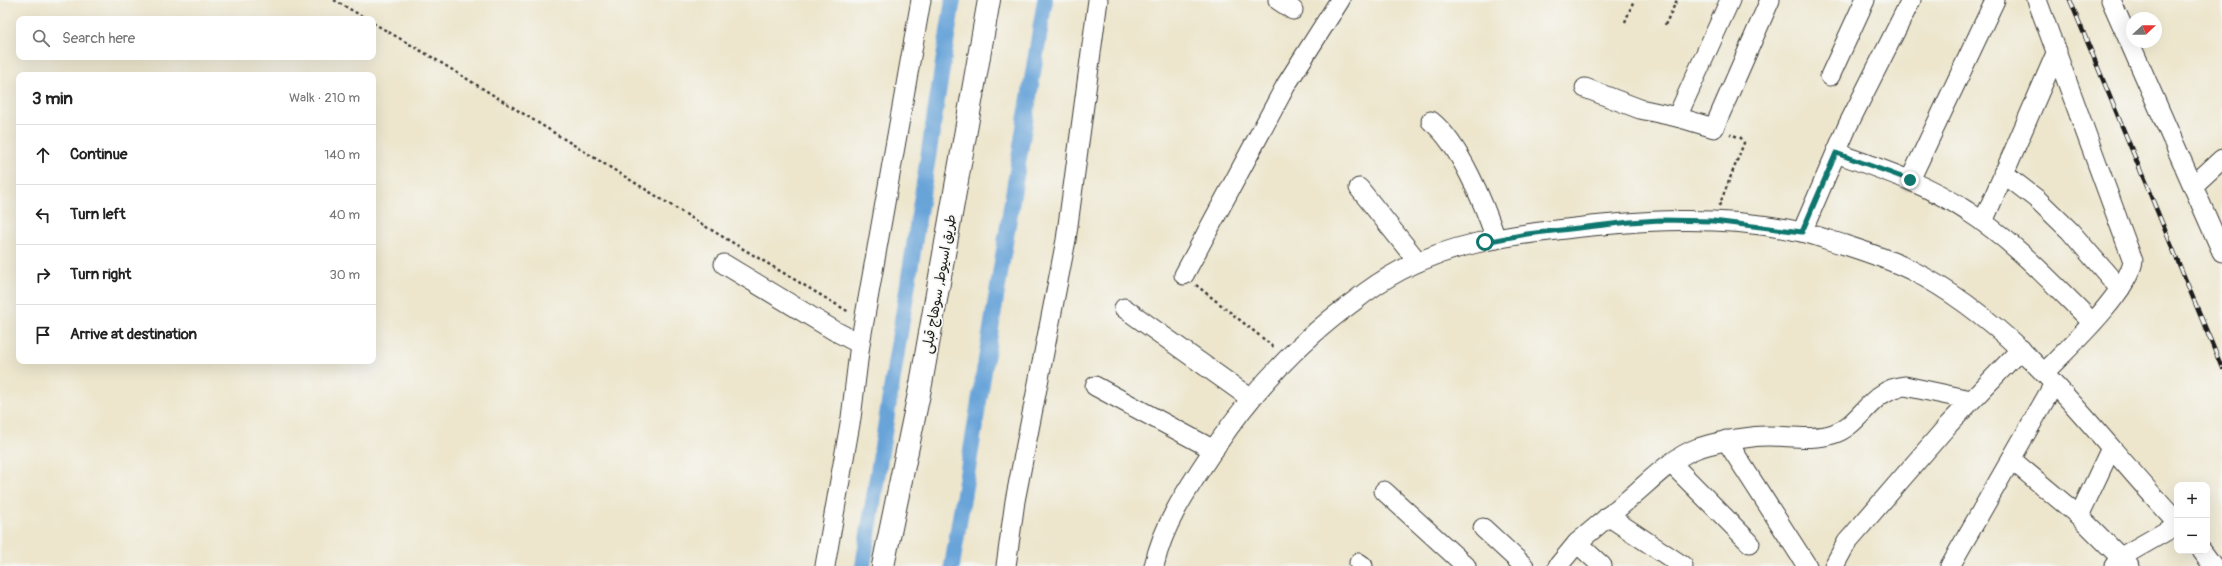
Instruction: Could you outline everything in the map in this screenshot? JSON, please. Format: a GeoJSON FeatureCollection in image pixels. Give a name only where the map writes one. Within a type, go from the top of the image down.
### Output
{"type":"FeatureCollection","features":[{"type":"Feature","properties":{"kind":"main road","name":"طريق اسيوط, سوهاج قبلى"},"geometry":{"type":"LineString","coordinates":[[882,566],[921,384],[988,0]]}},
{"type":"Feature","properties":{"kind":"street"},"geometry":{"type":"LineString","coordinates":[[826,566],[852,418],[864,319],[921,0]]}},
{"type":"Feature","properties":{"kind":"street"},"geometry":{"type":"LineString","coordinates":[[1006,566],[1015,501],[1066,240],[1098,0]]}},
{"type":"Feature","properties":{"kind":"street"},"geometry":{"type":"LineString","coordinates":[[1184,275],[1286,85],[1340,0]]}},
{"type":"Feature","properties":{"kind":"street"},"geometry":{"type":"LineString","coordinates":[[1677,117],[1730,0]]}},
{"type":"Feature","properties":{"kind":"street"},"geometry":{"type":"LineString","coordinates":[[1585,88],[1640,109],[1677,117],[1714,128],[1770,0]]}},
{"type":"Feature","properties":{"kind":"street"},"geometry":{"type":"LineString","coordinates":[[1830,76],[1865,0]]}},
{"type":"Feature","properties":{"kind":"street"},"geometry":{"type":"LineString","coordinates":[[1802,232],[1848,126],[1911,0]]}},
{"type":"Feature","properties":{"kind":"street"},"geometry":{"type":"LineString","coordinates":[[1910,180],[1995,0]]}},
{"type":"Feature","properties":{"kind":"street"},"geometry":{"type":"LineString","coordinates":[[1950,566],[2012,460],[2049,379],[2092,322],[2120,289],[2132,264],[2133,258],[2037,0]]}},
{"type":"Feature","properties":{"kind":"street"},"geometry":{"type":"LineString","coordinates":[[2111,0],[2194,185],[2222,252]]}},
{"type":"Feature","properties":{"kind":"street"},"geometry":{"type":"LineString","coordinates":[[1983,222],[2057,51]]}},
{"type":"Feature","properties":{"kind":"street"},"geometry":{"type":"LineString","coordinates":[[1431,121],[1443,133],[1468,173],[1485,207],[1496,239]]}},
{"type":"Feature","properties":{"kind":"street"},"geometry":{"type":"LineString","coordinates":[[1836,153],[1910,180],[1966,210],[2018,250],[2092,322]]}},
{"type":"Feature","properties":{"kind":"street"},"geometry":{"type":"LineString","coordinates":[[2194,185],[2222,159]]}},
{"type":"Feature","properties":{"kind":"street"},"geometry":{"type":"LineString","coordinates":[[2003,173],[2038,200],[2070,231],[2120,289]]}},
{"type":"Feature","properties":{"kind":"street"},"geometry":{"type":"LineString","coordinates":[[1359,188],[1418,262]]}},
{"type":"Feature","properties":{"kind":"street"},"geometry":{"type":"LineString","coordinates":[[1154,566],[1166,526],[1214,450],[1250,398],[1286,358],[1330,318],[1385,279],[1418,262],[1496,239],[1630,222],[1713,221],[1802,232],[1870,253],[1911,270],[1951,294],[2021,349],[2174,519]]}},
{"type":"Feature","properties":{"kind":"street"},"geometry":{"type":"LineString","coordinates":[[724,264],[835,331],[860,344]]}},
{"type":"Feature","properties":{"kind":"street"},"geometry":{"type":"LineString","coordinates":[[1124,308],[1250,398]]}},
{"type":"Feature","properties":{"kind":"street"},"geometry":{"type":"LineString","coordinates":[[1834,566],[1847,542],[1971,400],[2021,349]]}},
{"type":"Feature","properties":{"kind":"street"},"geometry":{"type":"LineString","coordinates":[[1095,386],[1214,450]]}},
{"type":"Feature","properties":{"kind":"street"},"geometry":{"type":"LineString","coordinates":[[1558,566],[1577,543],[1671,462],[1697,448],[1726,440],[1758,436],[1817,437],[1834,434],[1846,427],[1875,398],[1895,387],[1905,386],[1971,400]]}},
{"type":"Feature","properties":{"kind":"street"},"geometry":{"type":"LineString","coordinates":[[1726,440],[1807,566]]}},
{"type":"Feature","properties":{"kind":"street"},"geometry":{"type":"LineString","coordinates":[[2079,516],[2111,448]]}},
{"type":"Feature","properties":{"kind":"street"},"geometry":{"type":"LineString","coordinates":[[2012,460],[2079,516],[2121,563],[2174,527]]}},
{"type":"Feature","properties":{"kind":"street"},"geometry":{"type":"LineString","coordinates":[[1671,462],[1750,543]]}},
{"type":"Feature","properties":{"kind":"street"},"geometry":{"type":"LineString","coordinates":[[1384,491],[1466,566]]}},
{"type":"Feature","properties":{"kind":"street"},"geometry":{"type":"LineString","coordinates":[[1608,516],[1683,566]]}},
{"type":"Feature","properties":{"kind":"street"},"geometry":{"type":"LineString","coordinates":[[1483,528],[1524,566]]}},
{"type":"Feature","properties":{"kind":"street"},"geometry":{"type":"LineString","coordinates":[[1577,543],[1602,566]]}},
{"type":"Feature","properties":{"kind":"path"},"geometry":{"type":"LineString","coordinates":[[334,0],[362,16]]}},
{"type":"Feature","properties":{"kind":"path"},"geometry":{"type":"LineString","coordinates":[[1625,22],[1634,0]]}},
{"type":"Feature","properties":{"kind":"path"},"geometry":{"type":"LineString","coordinates":[[1665,25],[1677,0]]}},
{"type":"Feature","properties":{"kind":"path"},"geometry":{"type":"LineString","coordinates":[[376,25],[430,56],[722,236],[864,319]]}},
{"type":"Feature","properties":{"kind":"path"},"geometry":{"type":"LineString","coordinates":[[1713,221],[1743,140]]}},
{"type":"Feature","properties":{"kind":"path"},"geometry":{"type":"LineString","coordinates":[[1184,275],[1286,358]]}},
{"type":"Feature","properties":{"kind":"waterway"},"geometry":{"type":"LineString","coordinates":[[863,566],[953,0]]}},
{"type":"Feature","properties":{"kind":"waterway"},"geometry":{"type":"LineString","coordinates":[[952,566],[1045,0]]}},
{"type":"Feature","properties":{"kind":"railway"},"geometry":{"type":"LineString","coordinates":[[2070,0],[2222,368]]}},
{"type":"Feature","properties":{"kind":"route"},"geometry":{"type":"LineString","coordinates":[[1485,242],[1527,234],[1660,220],[1713,221],[1802,232],[1836,153],[1910,180]]}}]}
